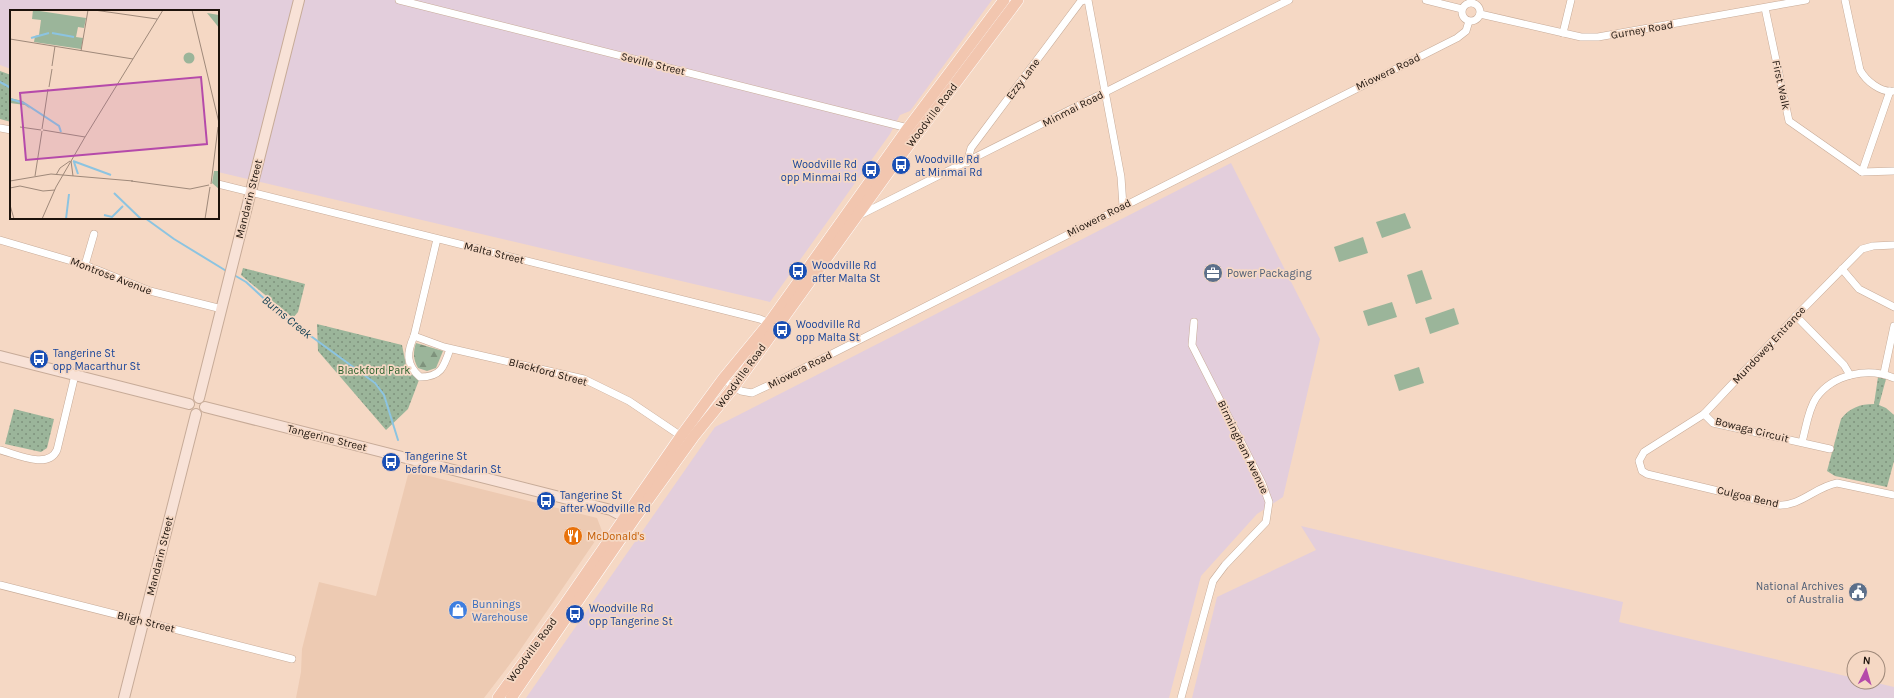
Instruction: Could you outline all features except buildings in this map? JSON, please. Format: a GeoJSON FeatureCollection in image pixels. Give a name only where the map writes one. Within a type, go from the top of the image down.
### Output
{"type":"FeatureCollection","features":[{"type":"Feature","properties":{"kind":"main road","name":"Woodville Road"},"geometry":{"type":"LineString","coordinates":[[511,698],[628,519],[680,436],[723,379],[769,323],[908,128],[1004,0]]}},
{"type":"Feature","properties":{"kind":"main road","name":"Woodville Road"},"geometry":{"type":"LineString","coordinates":[[498,698],[628,519],[733,388],[857,217],[1018,0]]}},
{"type":"Feature","properties":{"kind":"street","name":"Mandarin Street"},"geometry":{"type":"LineString","coordinates":[[199,398],[299,0]]}},
{"type":"Feature","properties":{"kind":"street","name":"Seville Street"},"geometry":{"type":"LineString","coordinates":[[399,0],[908,128]]}},
{"type":"Feature","properties":{"kind":"street","name":"Ezzy Lane"},"geometry":{"type":"LineString","coordinates":[[967,163],[971,148],[1081,1],[1085,0]]}},
{"type":"Feature","properties":{"kind":"street"},"geometry":{"type":"LineString","coordinates":[[1088,0],[1121,177],[1123,206]]}},
{"type":"Feature","properties":{"kind":"street","name":"Minmai Road"},"geometry":{"type":"LineString","coordinates":[[857,217],[1289,0]]}},
{"type":"Feature","properties":{"kind":"street"},"geometry":{"type":"LineString","coordinates":[[1426,0],[1462,9]]}},
{"type":"Feature","properties":{"kind":"street"},"geometry":{"type":"LineString","coordinates":[[1563,33],[1571,0]]}},
{"type":"Feature","properties":{"kind":"street","name":"Gurney Road"},"geometry":{"type":"LineString","coordinates":[[1480,14],[1563,33],[1598,37],[1806,0]]}},
{"type":"Feature","properties":{"kind":"street"},"geometry":{"type":"LineString","coordinates":[[1845,0],[1860,70],[1864,78],[1881,90],[1892,91],[1862,172],[1894,171]]}},
{"type":"Feature","properties":{"kind":"street"},"geometry":{"type":"LineString","coordinates":[[1473,2],[1478,6],[1480,14],[1477,19],[1469,21],[1464,18],[1462,9],[1465,5],[1473,2]]}},
{"type":"Feature","properties":{"kind":"street","name":"First Walk"},"geometry":{"type":"LineString","coordinates":[[1765,8],[1789,121],[1862,172]]}},
{"type":"Feature","properties":{"kind":"street","name":"Miowera Road"},"geometry":{"type":"LineString","coordinates":[[723,379],[733,388],[752,393],[1457,38],[1466,31],[1469,21]]}},
{"type":"Feature","properties":{"kind":"street"},"geometry":{"type":"LineString","coordinates":[[0,128],[10,130]]}},
{"type":"Feature","properties":{"kind":"street","name":"Malta Street"},"geometry":{"type":"LineString","coordinates":[[219,184],[760,319],[769,323]]}},
{"type":"Feature","properties":{"kind":"street"},"geometry":{"type":"LineString","coordinates":[[86,265],[94,234]]}},
{"type":"Feature","properties":{"kind":"street"},"geometry":{"type":"LineString","coordinates":[[437,239],[414,336],[409,348],[409,361],[412,370],[420,377],[432,377],[440,371],[445,363],[450,349]]}},
{"type":"Feature","properties":{"kind":"street","name":"Montrose Avenue"},"geometry":{"type":"LineString","coordinates":[[0,240],[86,265],[150,291],[222,309]]}},
{"type":"Feature","properties":{"kind":"street","name":"Mundowey Entrance"},"geometry":{"type":"LineString","coordinates":[[1644,452],[1704,414],[1796,316],[1862,249],[1873,246],[1894,245]]}},
{"type":"Feature","properties":{"kind":"street"},"geometry":{"type":"LineString","coordinates":[[1842,269],[1859,289],[1894,307]]}},
{"type":"Feature","properties":{"kind":"street"},"geometry":{"type":"LineString","coordinates":[[1796,316],[1844,365],[1850,375]]}},
{"type":"Feature","properties":{"kind":"street","name":"Birmingham Avenue"},"geometry":{"type":"LineString","coordinates":[[1181,698],[1213,581],[1266,522],[1269,502],[1262,483],[1192,345],[1194,322]]}},
{"type":"Feature","properties":{"kind":"street"},"geometry":{"type":"LineString","coordinates":[[1884,373],[1894,326]]}},
{"type":"Feature","properties":{"kind":"street","name":"Blackford Street"},"geometry":{"type":"LineString","coordinates":[[414,336],[450,349],[584,379],[629,401],[680,436]]}},
{"type":"Feature","properties":{"kind":"street"},"geometry":{"type":"LineString","coordinates":[[0,356],[189,404]]}},
{"type":"Feature","properties":{"kind":"street","name":"Bowaga Circuit"},"geometry":{"type":"LineString","coordinates":[[1802,442],[1811,408],[1824,389],[1835,381],[1850,375],[1866,373],[1884,373],[1894,378]]}},
{"type":"Feature","properties":{"kind":"street"},"geometry":{"type":"LineString","coordinates":[[0,450],[40,460],[47,460],[53,456],[57,448],[74,375]]}},
{"type":"Feature","properties":{"kind":"street"},"geometry":{"type":"LineString","coordinates":[[199,398],[204,402],[205,408],[202,412],[196,414],[190,410],[189,404],[193,399],[199,398]]}},
{"type":"Feature","properties":{"kind":"street","name":"Tangerine Street"},"geometry":{"type":"LineString","coordinates":[[205,408],[598,506],[628,519]]}},
{"type":"Feature","properties":{"kind":"street","name":"Mandarin Street"},"geometry":{"type":"LineString","coordinates":[[124,698],[196,414]]}},
{"type":"Feature","properties":{"kind":"street","name":"Bowaga Circuit"},"geometry":{"type":"LineString","coordinates":[[1704,414],[1713,422],[1830,449]]}},
{"type":"Feature","properties":{"kind":"street","name":"Culgoa Bend"},"geometry":{"type":"LineString","coordinates":[[1644,452],[1640,457],[1639,466],[1647,474],[1777,505],[1792,504],[1828,485],[1837,483],[1894,495]]}},
{"type":"Feature","properties":{"kind":"street","name":"Bligh Street"},"geometry":{"type":"LineString","coordinates":[[0,585],[292,659]]}},
{"type":"Feature","properties":{"kind":"shaded area"},"geometry":{"type":"Polygon","coordinates":[[[0,0],[992,0],[910,111],[900,115],[890,134],[770,302],[219,172],[219,10],[10,10],[10,69],[0,65],[0,0]]]}},
{"type":"Feature","properties":{"kind":"shaded area"},"geometry":{"type":"Polygon","coordinates":[[[1231,163],[1320,339],[1283,497],[1257,514],[1201,576],[1169,698],[526,698],[715,427],[1231,163]]]}},
{"type":"Feature","properties":{"kind":"shaded area"},"geometry":{"type":"Polygon","coordinates":[[[409,471],[597,518],[602,531],[516,656],[484,698],[296,698],[301,672],[302,649],[319,582],[376,596],[409,471]]]}},
{"type":"Feature","properties":{"kind":"shaded area"},"geometry":{"type":"Polygon","coordinates":[[[1301,526],[1623,602],[1619,622],[1846,676],[1846,690],[1886,690],[1886,685],[1894,687],[1894,698],[1192,698],[1217,597],[1316,550],[1301,526]]]}},
{"type":"Feature","properties":{"kind":"green space"},"geometry":{"type":"Polygon","coordinates":[[[0,71],[10,75],[10,122],[0,119],[0,71]]]}},
{"type":"Feature","properties":{"kind":"green space"},"geometry":{"type":"Polygon","coordinates":[[[1405,213],[1411,228],[1382,238],[1376,222],[1405,213]]]}},
{"type":"Feature","properties":{"kind":"green space"},"geometry":{"type":"Polygon","coordinates":[[[1363,237],[1368,253],[1339,262],[1334,247],[1363,237]]]}},
{"type":"Feature","properties":{"kind":"green space"},"geometry":{"type":"Polygon","coordinates":[[[243,268],[305,284],[298,312],[293,318],[241,275],[243,268]]]}},
{"type":"Feature","properties":{"kind":"green space"},"geometry":{"type":"Polygon","coordinates":[[[1422,270],[1432,299],[1416,304],[1407,275],[1422,270]]]}},
{"type":"Feature","properties":{"kind":"green space"},"geometry":{"type":"Polygon","coordinates":[[[1392,302],[1397,317],[1368,326],[1363,311],[1392,302]]]}},
{"type":"Feature","properties":{"kind":"green space"},"geometry":{"type":"Polygon","coordinates":[[[1454,308],[1459,324],[1430,334],[1425,318],[1454,308]]]}},
{"type":"Feature","properties":{"kind":"green space","name":"Blackford Park"},"geometry":{"type":"Polygon","coordinates":[[[317,324],[402,345],[407,370],[419,380],[408,409],[386,430],[318,351],[317,324]]]}},
{"type":"Feature","properties":{"kind":"green space"},"geometry":{"type":"Polygon","coordinates":[[[416,343],[443,351],[436,368],[427,371],[418,368],[414,356],[416,343]]]}},
{"type":"Feature","properties":{"kind":"green space"},"geometry":{"type":"Polygon","coordinates":[[[1419,367],[1424,383],[1399,391],[1394,375],[1419,367]]]}},
{"type":"Feature","properties":{"kind":"green space"},"geometry":{"type":"Polygon","coordinates":[[[1878,377],[1886,379],[1879,405],[1886,408],[1894,415],[1894,461],[1887,487],[1835,476],[1827,471],[1841,419],[1855,407],[1874,404],[1878,377]]]}},
{"type":"Feature","properties":{"kind":"green space"},"geometry":{"type":"Polygon","coordinates":[[[14,409],[54,419],[47,448],[41,452],[5,444],[14,409]]]}},
{"type":"Feature","properties":{"kind":"waterway","name":"Burns Creek"},"geometry":{"type":"LineString","coordinates":[[0,82],[10,87]]}},
{"type":"Feature","properties":{"kind":"waterway","name":"Burns Creek"},"geometry":{"type":"LineString","coordinates":[[146,219],[174,239],[228,272]]}},
{"type":"Feature","properties":{"kind":"waterway","name":"Burns Creek"},"geometry":{"type":"LineString","coordinates":[[234,275],[246,282],[282,315],[375,383],[384,395],[398,440]]}},
{"type":"Feature","properties":{"kind":"place","name":"Woodville Rd at Minmai Rd"},"geometry":{"type":"Point","coordinates":[901,165]}},
{"type":"Feature","properties":{"kind":"place","name":"Woodville Rd opp Minmai Rd"},"geometry":{"type":"Point","coordinates":[871,170]}},
{"type":"Feature","properties":{"kind":"place","name":"Woodville Rd after Malta St"},"geometry":{"type":"Point","coordinates":[798,271]}},
{"type":"Feature","properties":{"kind":"place","name":"Power Packaging"},"geometry":{"type":"Point","coordinates":[1213,273]}},
{"type":"Feature","properties":{"kind":"place","name":"Woodville Rd opp Malta St"},"geometry":{"type":"Point","coordinates":[782,330]}},
{"type":"Feature","properties":{"kind":"place","name":"Tangerine St opp Macarthur St"},"geometry":{"type":"Point","coordinates":[39,359]}},
{"type":"Feature","properties":{"kind":"place","name":"Tangerine St before Mandarin St"},"geometry":{"type":"Point","coordinates":[391,462]}},
{"type":"Feature","properties":{"kind":"place","name":"Tangerine St after Woodville Rd"},"geometry":{"type":"Point","coordinates":[546,501]}},
{"type":"Feature","properties":{"kind":"place","name":"McDonald's"},"geometry":{"type":"Point","coordinates":[573,536]}},
{"type":"Feature","properties":{"kind":"place","name":"National Archives of Australia"},"geometry":{"type":"Point","coordinates":[1858,592]}},
{"type":"Feature","properties":{"kind":"place","name":"Bunnings Warehouse"},"geometry":{"type":"Point","coordinates":[458,610]}},
{"type":"Feature","properties":{"kind":"place","name":"Woodville Rd opp Tangerine St"},"geometry":{"type":"Point","coordinates":[575,614]}}]}
